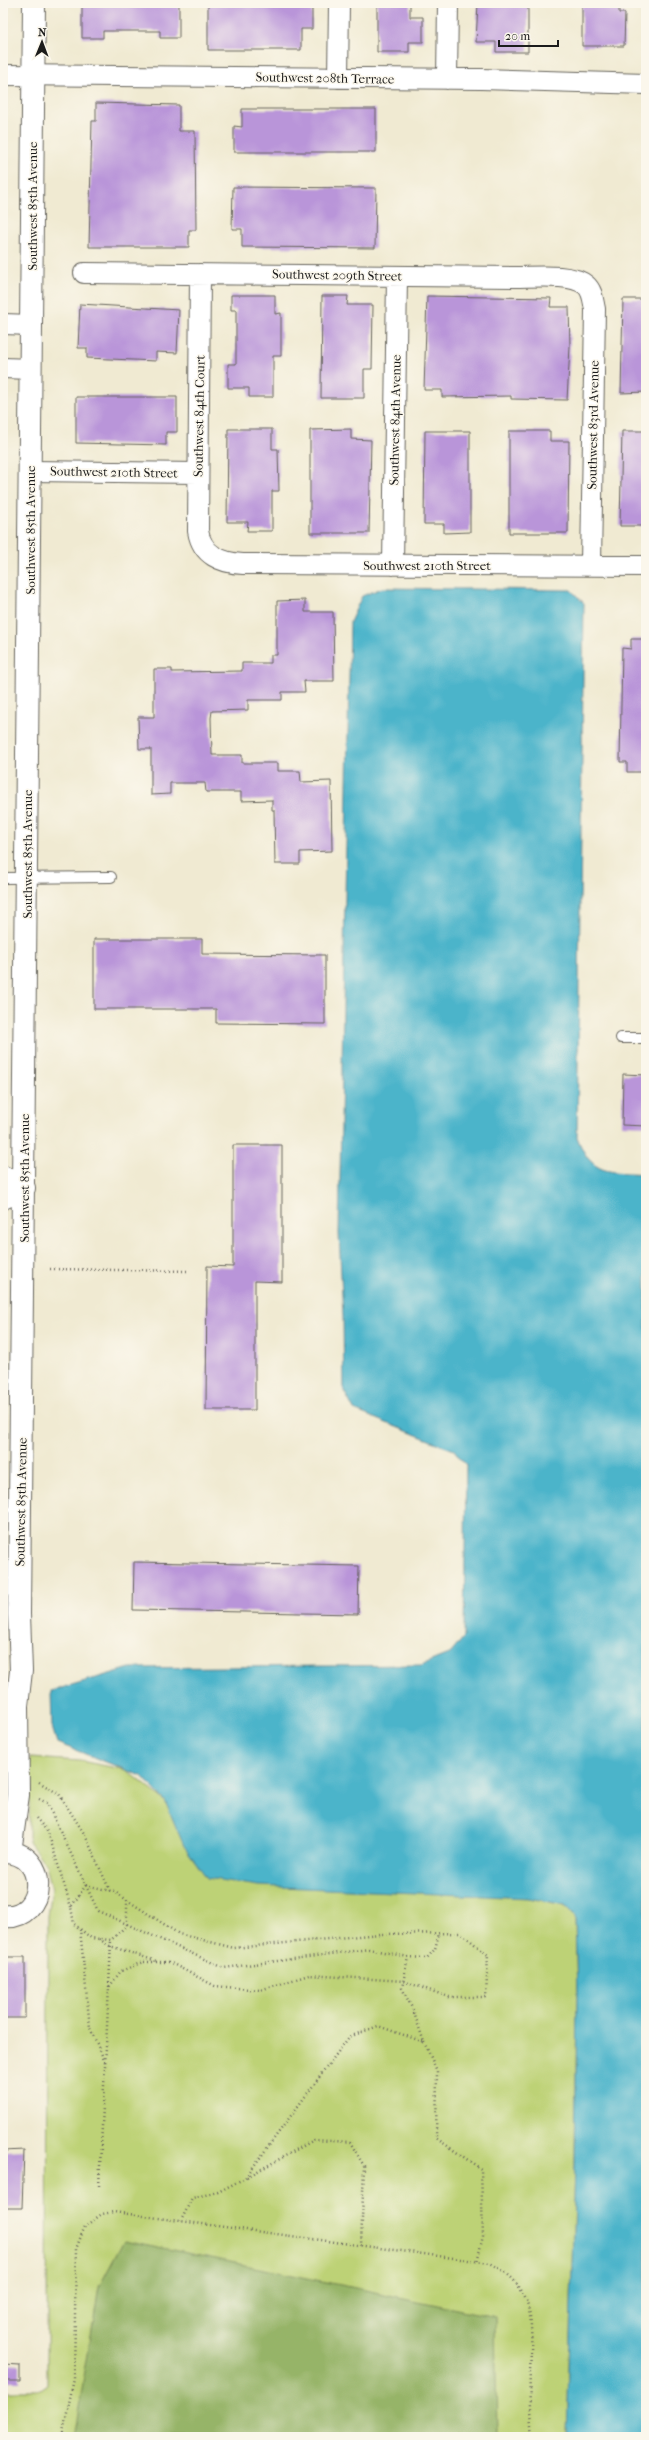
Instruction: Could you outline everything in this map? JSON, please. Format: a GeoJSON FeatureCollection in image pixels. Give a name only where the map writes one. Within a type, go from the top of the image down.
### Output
{"type":"FeatureCollection","features":[{"type":"Feature","properties":{"kind":"street","name":"Southwest 85th Avenue"},"geometry":{"type":"LineString","coordinates":[[7,1852],[18,1784],[17,1706],[21,1671],[19,1614],[28,878],[34,3]]}},
{"type":"Feature","properties":{"kind":"street"},"geometry":{"type":"LineString","coordinates":[[338,78],[339,3]]}},
{"type":"Feature","properties":{"kind":"street"},"geometry":{"type":"LineString","coordinates":[[447,79],[448,3]]}},
{"type":"Feature","properties":{"kind":"street","name":"Southwest 208th Terrace"},"geometry":{"type":"LineString","coordinates":[[3,75],[447,79],[646,84]]}},
{"type":"Feature","properties":{"kind":"street","name":"Southwest 209th Street"},"geometry":{"type":"LineString","coordinates":[[84,273],[562,278],[580,282],[588,286]]}},
{"type":"Feature","properties":{"kind":"street","name":"Southwest 84th Court"},"geometry":{"type":"LineString","coordinates":[[200,274],[198,531],[202,545],[209,554]]}},
{"type":"Feature","properties":{"kind":"street","name":"Southwest 84th Avenue"},"geometry":{"type":"LineString","coordinates":[[393,565],[397,276]]}},
{"type":"Feature","properties":{"kind":"street","name":"Southwest 83rd Avenue"},"geometry":{"type":"LineString","coordinates":[[588,286],[593,300],[595,327],[591,565]]}},
{"type":"Feature","properties":{"kind":"street"},"geometry":{"type":"LineString","coordinates":[[3,324],[32,326]]}},
{"type":"Feature","properties":{"kind":"street"},"geometry":{"type":"LineString","coordinates":[[3,368],[31,369]]}},
{"type":"Feature","properties":{"kind":"street","name":"Southwest 210th Street"},"geometry":{"type":"LineString","coordinates":[[30,471],[198,473]]}},
{"type":"Feature","properties":{"kind":"street","name":"Southwest 210th Street"},"geometry":{"type":"LineString","coordinates":[[209,554],[229,562],[243,564],[646,566]]}},
{"type":"Feature","properties":{"kind":"street"},"geometry":{"type":"LineString","coordinates":[[3,1177],[24,1188]]}},
{"type":"Feature","properties":{"kind":"street"},"geometry":{"type":"LineString","coordinates":[[3,1198],[24,1188]]}},
{"type":"Feature","properties":{"kind":"street","name":"Southwest 85th Avenue"},"geometry":{"type":"LineString","coordinates":[[3,1680],[17,1706]]}},
{"type":"Feature","properties":{"kind":"street"},"geometry":{"type":"LineString","coordinates":[[3,1916],[16,1915],[24,1910],[31,1904],[38,1886],[37,1876],[30,1864],[19,1854],[7,1852]]}},
{"type":"Feature","properties":{"kind":"lane"},"geometry":{"type":"LineString","coordinates":[[3,878],[111,877]]}},
{"type":"Feature","properties":{"kind":"lane"},"geometry":{"type":"LineString","coordinates":[[622,1038],[646,1038]]}},
{"type":"Feature","properties":{"kind":"path"},"geometry":{"type":"LineString","coordinates":[[50,1269],[188,1271]]}},
{"type":"Feature","properties":{"kind":"path"},"geometry":{"type":"LineString","coordinates":[[18,1784],[47,1803],[98,1911],[224,1968],[369,1949],[408,1957],[427,1958],[436,1949],[439,1933]]}},
{"type":"Feature","properties":{"kind":"path"},"geometry":{"type":"LineString","coordinates":[[18,1784],[59,1794],[85,1835],[110,1891]]}},
{"type":"Feature","properties":{"kind":"path"},"geometry":{"type":"LineString","coordinates":[[18,1784],[48,1832],[72,1907],[74,1924],[91,1938],[111,1940]]}},
{"type":"Feature","properties":{"kind":"path"},"geometry":{"type":"LineString","coordinates":[[86,1885],[110,1891],[127,1900],[179,1934],[234,1948],[380,1934],[461,1933],[488,1955],[486,1997],[449,1997],[403,1982],[309,1975],[260,1990],[215,1986],[169,1962],[142,1962],[121,1971],[109,1987],[109,1994]]}},
{"type":"Feature","properties":{"kind":"path"},"geometry":{"type":"LineString","coordinates":[[72,1907],[86,1885]]}},
{"type":"Feature","properties":{"kind":"path"},"geometry":{"type":"LineString","coordinates":[[99,2186],[110,1946],[111,1940],[127,1925],[127,1900]]}},
{"type":"Feature","properties":{"kind":"path"},"geometry":{"type":"LineString","coordinates":[[80,1929],[90,2028],[105,2062]]}},
{"type":"Feature","properties":{"kind":"path"},"geometry":{"type":"LineString","coordinates":[[99,1939],[110,1946],[158,1962]]}},
{"type":"Feature","properties":{"kind":"path"},"geometry":{"type":"LineString","coordinates":[[408,1957],[402,1988],[413,2010],[424,2042],[437,2071],[436,2138],[480,2169],[483,2236],[477,2262]]}},
{"type":"Feature","properties":{"kind":"path"},"geometry":{"type":"LineString","coordinates":[[244,2178],[349,2037],[378,2026],[424,2042]]}},
{"type":"Feature","properties":{"kind":"path"},"geometry":{"type":"LineString","coordinates":[[181,2221],[192,2198],[218,2192],[314,2140],[350,2142],[364,2166],[361,2246]]}},
{"type":"Feature","properties":{"kind":"path"},"geometry":{"type":"LineString","coordinates":[[62,2437],[74,2378],[76,2248],[85,2226],[102,2214],[114,2212],[490,2263],[506,2271],[523,2292],[529,2310],[532,2328],[530,2393],[532,2437]]}},
{"type":"Feature","properties":{"kind":"green space"},"geometry":{"type":"Polygon","coordinates":[[[30,1758],[80,1761],[127,1770],[165,1801],[529,1898],[565,1905],[575,1917],[577,1996],[575,2166],[567,2437],[3,2437],[3,2391],[37,2391],[47,2384],[48,1916],[52,1889],[46,1865],[29,1842],[30,1758]]]}},
{"type":"Feature","properties":{"kind":"green space"},"geometry":{"type":"Polygon","coordinates":[[[124,2240],[495,2317],[497,2437],[74,2437],[99,2287],[124,2240]]]}},
{"type":"Feature","properties":{"kind":"water"},"geometry":{"type":"Polygon","coordinates":[[[382,588],[571,590],[584,603],[577,1137],[589,1159],[603,1169],[612,1172],[646,1174],[646,2437],[567,2437],[575,2166],[577,1996],[575,1917],[565,1905],[529,1898],[258,1886],[207,1878],[184,1846],[165,1801],[142,1776],[57,1743],[52,1727],[51,1691],[130,1668],[421,1665],[451,1653],[464,1637],[466,1465],[454,1450],[354,1410],[344,1391],[343,1317],[339,1233],[350,622],[362,596],[382,588]]]}},
{"type":"Feature","properties":{"kind":"building"},"geometry":{"type":"Polygon","coordinates":[[[82,3],[179,3],[179,38],[160,38],[160,31],[103,31],[103,38],[82,38],[82,3]]]}},
{"type":"Feature","properties":{"kind":"building"},"geometry":{"type":"Polygon","coordinates":[[[208,3],[312,3],[312,29],[301,29],[301,50],[208,50],[208,3]]]}},
{"type":"Feature","properties":{"kind":"building"},"geometry":{"type":"Polygon","coordinates":[[[377,3],[410,3],[410,17],[423,17],[423,42],[409,42],[409,52],[377,52],[377,3]]]}},
{"type":"Feature","properties":{"kind":"building"},"geometry":{"type":"Polygon","coordinates":[[[478,3],[528,3],[528,52],[496,52],[496,42],[476,42],[478,3]]]}},
{"type":"Feature","properties":{"kind":"building"},"geometry":{"type":"Polygon","coordinates":[[[582,3],[619,3],[619,13],[625,13],[624,46],[582,46],[582,3]]]}},
{"type":"Feature","properties":{"kind":"building"},"geometry":{"type":"Polygon","coordinates":[[[96,103],[179,105],[179,131],[195,131],[196,230],[189,230],[189,247],[89,247],[92,121],[96,121],[96,103]]]}},
{"type":"Feature","properties":{"kind":"building"},"geometry":{"type":"Polygon","coordinates":[[[242,109],[376,109],[376,152],[234,152],[234,126],[242,127],[242,109]]]}},
{"type":"Feature","properties":{"kind":"building"},"geometry":{"type":"Polygon","coordinates":[[[233,187],[376,188],[375,248],[242,247],[242,229],[232,229],[233,187]]]}},
{"type":"Feature","properties":{"kind":"building"},"geometry":{"type":"Polygon","coordinates":[[[231,295],[275,295],[275,314],[281,313],[281,356],[273,356],[273,397],[249,397],[249,388],[228,388],[228,364],[236,364],[236,310],[231,310],[231,295]]]}},
{"type":"Feature","properties":{"kind":"building"},"geometry":{"type":"Polygon","coordinates":[[[322,296],[348,296],[347,305],[373,305],[372,369],[364,369],[364,398],[321,398],[322,296]]]}},
{"type":"Feature","properties":{"kind":"building"},"geometry":{"type":"Polygon","coordinates":[[[427,296],[551,298],[550,307],[569,307],[570,347],[567,400],[511,399],[511,396],[442,397],[442,390],[424,390],[427,296]]]}},
{"type":"Feature","properties":{"kind":"building"},"geometry":{"type":"Polygon","coordinates":[[[623,299],[646,299],[646,392],[621,393],[623,299]]]}},
{"type":"Feature","properties":{"kind":"building"},"geometry":{"type":"Polygon","coordinates":[[[80,304],[179,310],[177,353],[156,352],[156,361],[87,358],[87,348],[78,348],[80,304]]]}},
{"type":"Feature","properties":{"kind":"building"},"geometry":{"type":"Polygon","coordinates":[[[76,397],[177,397],[177,432],[166,432],[166,445],[76,443],[76,397]]]}},
{"type":"Feature","properties":{"kind":"building"},"geometry":{"type":"Polygon","coordinates":[[[228,429],[272,429],[272,449],[278,449],[279,491],[272,491],[272,531],[247,531],[248,522],[227,522],[228,429]]]}},
{"type":"Feature","properties":{"kind":"building"},"geometry":{"type":"Polygon","coordinates":[[[351,429],[351,439],[371,440],[369,533],[310,533],[310,430],[351,429]]]}},
{"type":"Feature","properties":{"kind":"building"},"geometry":{"type":"Polygon","coordinates":[[[425,431],[470,431],[470,532],[444,533],[444,524],[424,524],[425,431]]]}},
{"type":"Feature","properties":{"kind":"building"},"geometry":{"type":"Polygon","coordinates":[[[509,431],[550,431],[550,441],[569,441],[568,533],[509,533],[509,431]]]}},
{"type":"Feature","properties":{"kind":"building"},"geometry":{"type":"Polygon","coordinates":[[[622,431],[646,431],[646,526],[620,526],[622,431]]]}},
{"type":"Feature","properties":{"kind":"building"},"geometry":{"type":"Polygon","coordinates":[[[305,600],[305,612],[333,612],[334,681],[304,681],[305,692],[282,692],[282,700],[248,700],[248,710],[212,711],[211,718],[212,755],[242,755],[242,763],[278,763],[278,771],[300,771],[301,782],[331,781],[332,851],[300,852],[300,864],[275,864],[274,810],[272,810],[272,800],[241,801],[241,792],[206,792],[205,783],[170,783],[170,794],[151,795],[151,749],[139,749],[138,717],[154,717],[154,669],[172,669],[172,672],[242,671],[242,663],[271,663],[271,655],[277,655],[277,601],[305,600]]]}},
{"type":"Feature","properties":{"kind":"building"},"geometry":{"type":"Polygon","coordinates":[[[631,639],[646,639],[646,772],[627,772],[627,762],[620,762],[622,648],[631,649],[631,639]]]}},
{"type":"Feature","properties":{"kind":"building"},"geometry":{"type":"Polygon","coordinates":[[[94,939],[202,939],[202,954],[325,955],[325,1024],[216,1023],[216,1009],[94,1009],[94,939]]]}},
{"type":"Feature","properties":{"kind":"building"},"geometry":{"type":"Polygon","coordinates":[[[623,1074],[646,1075],[646,1126],[622,1125],[623,1074]]]}},
{"type":"Feature","properties":{"kind":"building"},"geometry":{"type":"Polygon","coordinates":[[[233,1145],[282,1145],[282,1282],[255,1281],[255,1410],[206,1410],[207,1266],[233,1267],[233,1145]]]}},
{"type":"Feature","properties":{"kind":"building"},"geometry":{"type":"Polygon","coordinates":[[[134,1562],[359,1566],[358,1614],[133,1610],[134,1562]]]}},
{"type":"Feature","properties":{"kind":"building"},"geometry":{"type":"Polygon","coordinates":[[[3,1957],[25,1957],[25,2018],[3,2018],[3,1957]]]}},
{"type":"Feature","properties":{"kind":"building"},"geometry":{"type":"Polygon","coordinates":[[[24,2150],[22,2208],[3,2208],[3,2151],[24,2150]]]}},
{"type":"Feature","properties":{"kind":"building"},"geometry":{"type":"Polygon","coordinates":[[[3,2364],[20,2365],[20,2381],[3,2381],[3,2364]]]}}]}
